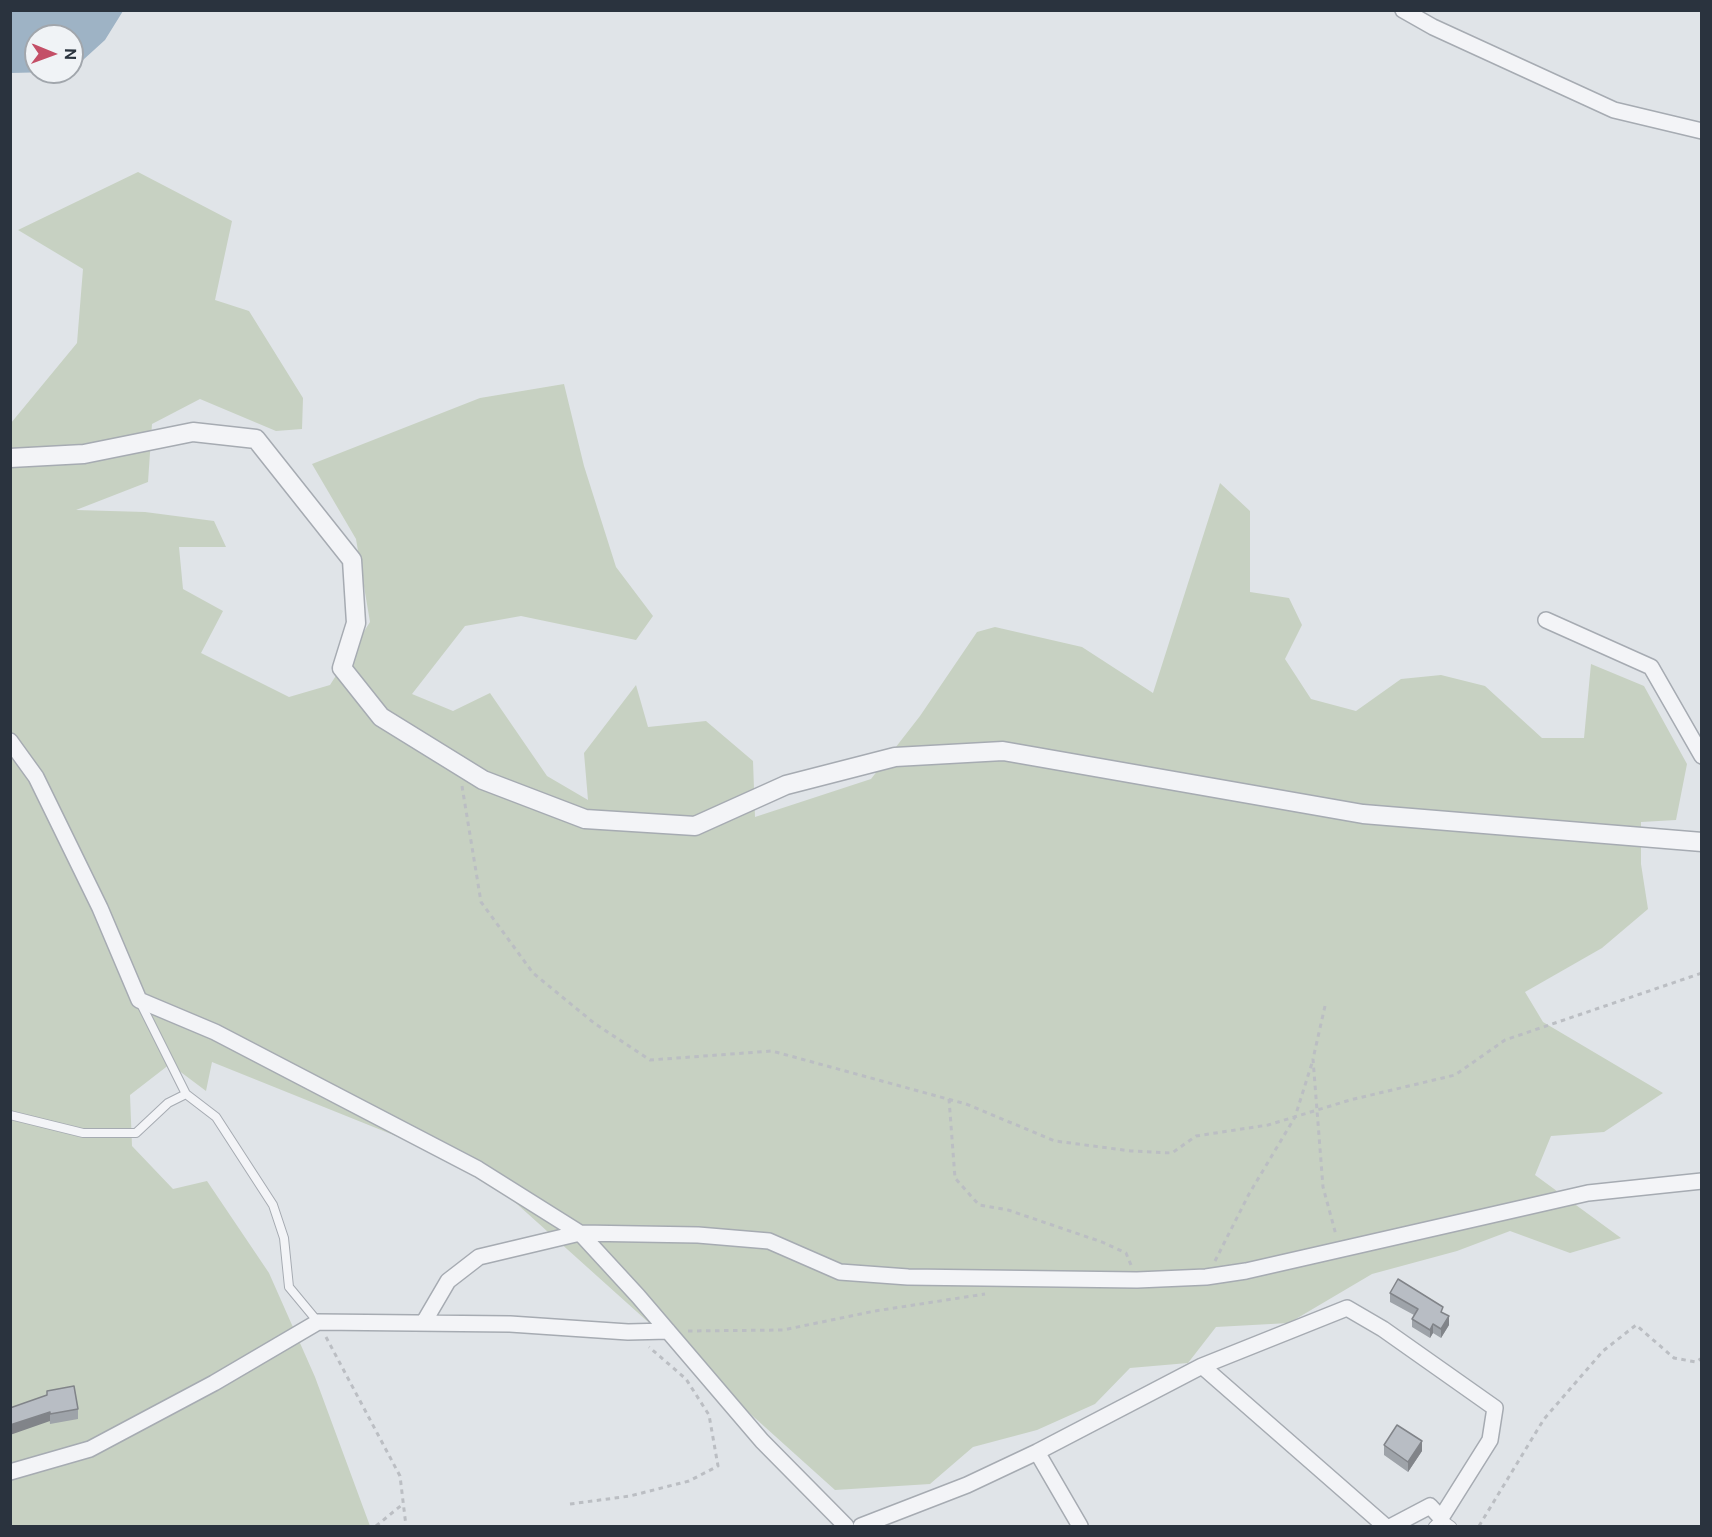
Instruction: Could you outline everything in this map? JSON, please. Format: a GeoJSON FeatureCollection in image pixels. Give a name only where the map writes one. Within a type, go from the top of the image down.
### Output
{"type":"FeatureCollection","features":[{"type":"Feature","properties":{"kind":"street"},"geometry":{"type":"LineString","coordinates":[[1403,10],[1433,27],[1614,110],[1701,131]]}},
{"type":"Feature","properties":{"kind":"street"},"geometry":{"type":"LineString","coordinates":[[10,458],[84,454],[193,432],[256,438],[352,560],[356,623],[342,668],[381,717],[483,780],[585,819],[695,826],[786,785],[895,758],[1003,752],[1363,814],[1701,842]]}},
{"type":"Feature","properties":{"kind":"street"},"geometry":{"type":"LineString","coordinates":[[1546,620],[1651,667],[1701,756]]}},
{"type":"Feature","properties":{"kind":"street"},"geometry":{"type":"LineString","coordinates":[[10,741],[36,777],[100,908],[139,1000],[215,1032],[468,1164],[580,1233],[762,1441],[846,1527]]}},
{"type":"Feature","properties":{"kind":"street"},"geometry":{"type":"LineString","coordinates":[[424,1322],[448,1281],[479,1257],[580,1233],[698,1235],[769,1241],[840,1272],[908,1277],[1137,1280],[1206,1277],[1340,1250],[1587,1193],[1701,1181]]}},
{"type":"Feature","properties":{"kind":"street"},"geometry":{"type":"LineString","coordinates":[[861,1527],[968,1485],[1037,1452],[1202,1366],[1347,1308],[1383,1329],[1495,1408],[1490,1440],[1442,1524],[1430,1506],[1392,1527]]}},
{"type":"Feature","properties":{"kind":"street"},"geometry":{"type":"LineString","coordinates":[[10,1472],[90,1449],[214,1383],[318,1322],[510,1324],[628,1332],[668,1331]]}},
{"type":"Feature","properties":{"kind":"street"},"geometry":{"type":"LineString","coordinates":[[1202,1366],[1385,1527]]}},
{"type":"Feature","properties":{"kind":"street"},"geometry":{"type":"LineString","coordinates":[[1037,1452],[1080,1527]]}},
{"type":"Feature","properties":{"kind":"lane"},"geometry":{"type":"LineString","coordinates":[[139,1000],[186,1094],[216,1117],[273,1205],[284,1238],[289,1287],[318,1322]]}},
{"type":"Feature","properties":{"kind":"lane"},"geometry":{"type":"LineString","coordinates":[[10,1115],[83,1133],[136,1133],[168,1103],[186,1094]]}},
{"type":"Feature","properties":{"kind":"path"},"geometry":{"type":"LineString","coordinates":[[459,765],[481,902],[533,973],[594,1023],[650,1060],[772,1051],[949,1099],[1055,1141],[1131,1151],[1172,1153],[1196,1136],[1268,1125],[1316,1110],[1455,1075],[1505,1040],[1701,974]]}},
{"type":"Feature","properties":{"kind":"path"},"geometry":{"type":"LineString","coordinates":[[1206,1277],[1249,1194],[1295,1117],[1313,1059],[1325,1006]]}},
{"type":"Feature","properties":{"kind":"path"},"geometry":{"type":"LineString","coordinates":[[1313,1059],[1323,1187],[1340,1250]]}},
{"type":"Feature","properties":{"kind":"path"},"geometry":{"type":"LineString","coordinates":[[949,1099],[955,1178],[979,1205],[1008,1210],[1126,1253],[1137,1280]]}},
{"type":"Feature","properties":{"kind":"path"},"geometry":{"type":"LineString","coordinates":[[668,1331],[783,1330],[875,1311],[993,1293]]}},
{"type":"Feature","properties":{"kind":"path"},"geometry":{"type":"LineString","coordinates":[[318,1322],[400,1476],[406,1527]]}},
{"type":"Feature","properties":{"kind":"path"},"geometry":{"type":"LineString","coordinates":[[1479,1527],[1544,1419],[1603,1351],[1636,1325],[1674,1358],[1696,1362],[1701,1358]]}},
{"type":"Feature","properties":{"kind":"path"},"geometry":{"type":"LineString","coordinates":[[570,1504],[630,1496],[689,1481],[718,1466],[709,1415],[686,1379],[666,1359],[628,1332]]}},
{"type":"Feature","properties":{"kind":"path"},"geometry":{"type":"LineString","coordinates":[[376,1527],[403,1504]]}},
{"type":"Feature","properties":{"kind":"green space"},"geometry":{"type":"Polygon","coordinates":[[[138,172],[232,221],[215,300],[249,311],[303,398],[302,429],[276,431],[200,399],[152,424],[148,482],[76,510],[145,512],[214,521],[226,547],[179,547],[183,589],[223,611],[201,653],[289,697],[330,685],[370,622],[356,539],[312,464],[480,398],[564,384],[584,466],[616,567],[653,616],[636,640],[521,616],[465,626],[412,694],[453,711],[490,693],[547,776],[588,800],[584,753],[636,685],[648,727],[706,721],[753,761],[755,817],[871,779],[920,716],[977,632],[995,627],[1082,647],[1153,693],[1220,483],[1250,511],[1250,592],[1289,598],[1302,625],[1285,659],[1311,699],[1356,711],[1401,679],[1441,675],[1485,686],[1542,738],[1584,738],[1591,664],[1644,686],[1687,764],[1676,820],[1641,822],[1641,864],[1648,909],[1602,948],[1525,992],[1543,1022],[1663,1093],[1604,1132],[1551,1136],[1535,1175],[1621,1238],[1570,1253],[1510,1231],[1457,1251],[1372,1274],[1289,1323],[1216,1327],[1188,1363],[1130,1368],[1095,1404],[1037,1430],[973,1447],[930,1484],[835,1490],[478,1169],[212,1062],[206,1091],[170,1064],[130,1095],[132,1146],[173,1189],[207,1181],[269,1273],[315,1377],[370,1526],[11,1526],[11,423],[77,343],[83,269],[18,230],[138,172]]]}},
{"type":"Feature","properties":{"kind":"water"},"geometry":{"type":"Polygon","coordinates":[[[11,10],[123,11],[105,40],[84,59],[84,24],[24,24],[24,73],[11,73],[11,10]]]}},
{"type":"Feature","properties":{"kind":"building"},"geometry":{"type":"Polygon","coordinates":[[[1398,1279],[1443,1307],[1441,1312],[1449,1316],[1441,1329],[1433,1324],[1430,1330],[1412,1319],[1418,1309],[1390,1293],[1398,1279]]]}},
{"type":"Feature","properties":{"kind":"building"},"geometry":{"type":"Polygon","coordinates":[[[74,1386],[78,1409],[50,1414],[50,1412],[10,1425],[10,1408],[47,1395],[47,1391],[74,1386]]]}},
{"type":"Feature","properties":{"kind":"building"},"geometry":{"type":"Polygon","coordinates":[[[1397,1425],[1422,1441],[1408,1462],[1384,1445],[1397,1425]]]}}]}
